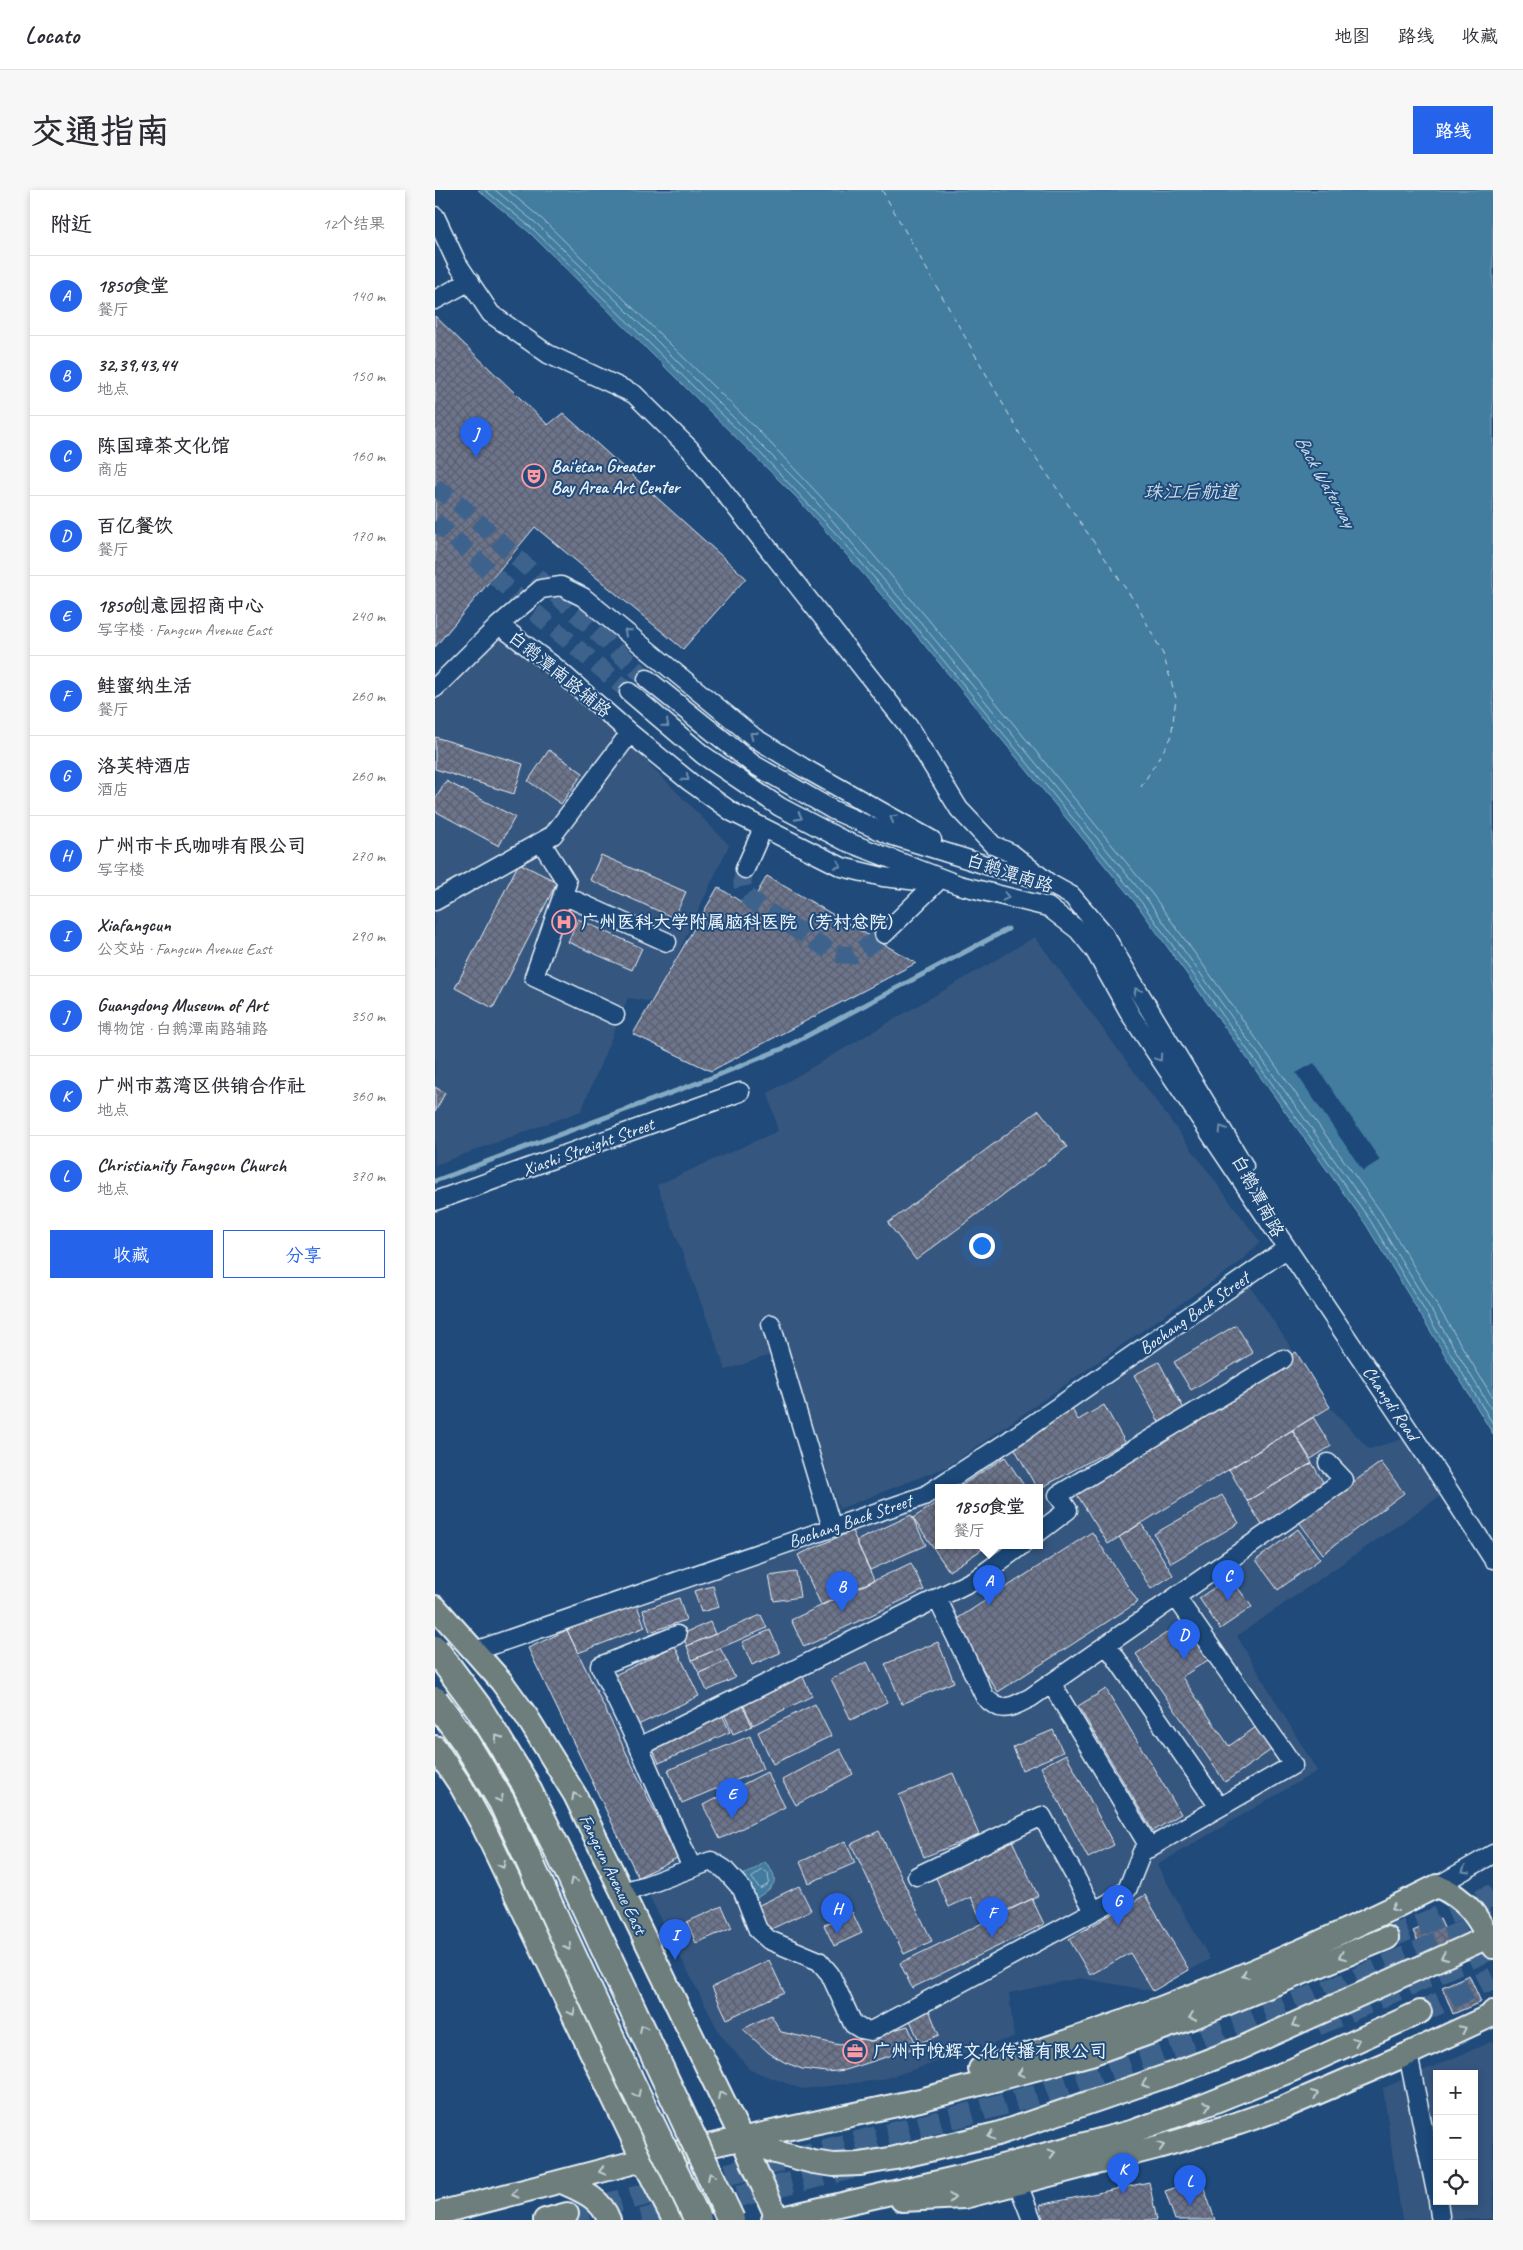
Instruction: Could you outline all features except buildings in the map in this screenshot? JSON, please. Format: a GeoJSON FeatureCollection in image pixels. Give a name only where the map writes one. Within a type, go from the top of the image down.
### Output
{"type":"FeatureCollection","features":[{"type":"Feature","properties":{"kind":"highway"},"geometry":{"type":"LineString","coordinates":[[435,1649],[483,1715],[532,1796],[731,2220]]}},
{"type":"Feature","properties":{"kind":"highway"},"geometry":{"type":"LineString","coordinates":[[435,1700],[466,1743],[502,1802],[632,2084],[698,2220]]}},
{"type":"Feature","properties":{"kind":"main road","name":"Fangcun Avenue East"},"geometry":{"type":"LineString","coordinates":[[435,1606],[501,1681],[527,1716],[575,1795],[742,2138],[776,2220]]}},
{"type":"Feature","properties":{"kind":"main road"},"geometry":{"type":"LineString","coordinates":[[435,1747],[461,1786],[482,1824],[673,2220]]}},
{"type":"Feature","properties":{"kind":"main road"},"geometry":{"type":"LineString","coordinates":[[1437,1886],[1464,1900],[1491,1940],[1239,2049],[1047,2119],[981,2139],[860,2164],[834,2165],[813,2162],[775,2152],[742,2138],[747,2132],[755,2128],[918,2087],[1021,2057],[1171,2006],[1306,1948],[1437,1886]]}},
{"type":"Feature","properties":{"kind":"main road"},"geometry":{"type":"LineString","coordinates":[[435,2214],[643,2160],[920,2100],[1091,2054],[1194,2017],[1387,1938]]}},
{"type":"Feature","properties":{"kind":"main road"},"geometry":{"type":"LineString","coordinates":[[776,2220],[969,2174],[1134,2131],[1290,2071],[1420,2012]]}},
{"type":"Feature","properties":{"kind":"main road"},"geometry":{"type":"LineString","coordinates":[[851,2202],[964,2197],[1158,2147],[1283,2108],[1408,2054],[1492,2014]]}},
{"type":"Feature","properties":{"kind":"main road"},"geometry":{"type":"LineString","coordinates":[[562,2182],[590,2194],[605,2209],[609,2220]]}},
{"type":"Feature","properties":{"kind":"main road"},"geometry":{"type":"LineString","coordinates":[[545,2220],[567,2214]]}},
{"type":"Feature","properties":{"kind":"street"},"geometry":{"type":"LineString","coordinates":[[435,216],[457,263],[491,314],[548,354],[634,394],[690,449],[908,726],[959,809],[993,844],[1011,853],[1050,884]]}},
{"type":"Feature","properties":{"kind":"street"},"geometry":{"type":"LineString","coordinates":[[435,300],[470,281]]}},
{"type":"Feature","properties":{"kind":"street","name":"白鹅潭南路辅路"},"geometry":{"type":"LineString","coordinates":[[959,885],[883,877],[842,868],[732,812],[697,787],[555,667],[499,625],[541,589],[561,586],[583,597],[755,738],[804,768],[966,858]]}},
{"type":"Feature","properties":{"kind":"street"},"geometry":{"type":"LineString","coordinates":[[435,688],[499,625]]}},
{"type":"Feature","properties":{"kind":"street","name":"白鹅潭南路"},"geometry":{"type":"LineString","coordinates":[[647,679],[753,764],[833,810],[891,834],[1043,880],[1072,896],[1102,931],[1240,1159],[1286,1249]]}},
{"type":"Feature","properties":{"kind":"street","name":"白鹅潭南路"},"geometry":{"type":"LineString","coordinates":[[629,692],[703,755],[779,807],[845,841],[959,885],[1048,907],[1077,930],[1095,951],[1132,1017],[1286,1249]]}},
{"type":"Feature","properties":{"kind":"street"},"geometry":{"type":"LineString","coordinates":[[435,901],[553,835],[630,732]]}},
{"type":"Feature","properties":{"kind":"street"},"geometry":{"type":"LineString","coordinates":[[745,869],[763,828]]}},
{"type":"Feature","properties":{"kind":"street"},"geometry":{"type":"LineString","coordinates":[[541,842],[567,883],[534,977],[615,1015]]}},
{"type":"Feature","properties":{"kind":"street"},"geometry":{"type":"LineString","coordinates":[[884,934],[936,883]]}},
{"type":"Feature","properties":{"kind":"street"},"geometry":{"type":"LineString","coordinates":[[563,895],[667,942]]}},
{"type":"Feature","properties":{"kind":"street","name":"Xiashi Straight Street"},"geometry":{"type":"LineString","coordinates":[[435,1201],[740,1092]]}},
{"type":"Feature","properties":{"kind":"street","name":"Bochang Back Street"},"geometry":{"type":"LineString","coordinates":[[943,1484],[1286,1249]]}},
{"type":"Feature","properties":{"kind":"street","name":"Changdi Road"},"geometry":{"type":"LineString","coordinates":[[1286,1249],[1435,1469],[1493,1559]]}},
{"type":"Feature","properties":{"kind":"street"},"geometry":{"type":"LineString","coordinates":[[771,1324],[832,1528]]}},
{"type":"Feature","properties":{"kind":"street"},"geometry":{"type":"LineString","coordinates":[[1043,1529],[1068,1510],[1058,1495],[1283,1359]]}},
{"type":"Feature","properties":{"kind":"street"},"geometry":{"type":"LineString","coordinates":[[937,1598],[985,1697],[993,1706],[1006,1709],[1030,1698],[1344,1480],[1328,1463]]}},
{"type":"Feature","properties":{"kind":"street","name":"Bochang Back Street"},"geometry":{"type":"LineString","coordinates":[[475,1651],[925,1496],[935,1489]]}},
{"type":"Feature","properties":{"kind":"street"},"geometry":{"type":"LineString","coordinates":[[639,1747],[976,1579],[1017,1549]]}},
{"type":"Feature","properties":{"kind":"street"},"geometry":{"type":"LineString","coordinates":[[622,1892],[711,1861],[724,1869],[742,1889],[758,1930],[769,1940],[819,1961],[829,1974],[853,2024],[861,2029],[871,2031],[1094,1911],[1127,1890],[1143,1852],[1293,1765],[1176,1597]]}},
{"type":"Feature","properties":{"kind":"street"},"geometry":{"type":"LineString","coordinates":[[677,1635],[600,1666],[639,1747],[692,1868]]}},
{"type":"Feature","properties":{"kind":"street"},"geometry":{"type":"LineString","coordinates":[[1107,1645],[1219,1807]]}},
{"type":"Feature","properties":{"kind":"street"},"geometry":{"type":"LineString","coordinates":[[1051,1683],[1150,1848]]}},
{"type":"Feature","properties":{"kind":"street"},"geometry":{"type":"LineString","coordinates":[[917,1876],[1042,1816],[1094,1911]]}},
{"type":"Feature","properties":{"kind":"street"},"geometry":{"type":"LineString","coordinates":[[1437,1886],[1493,1854]]}},
{"type":"Feature","properties":{"kind":"street"},"geometry":{"type":"LineString","coordinates":[[1408,2054],[1433,2177]]}},
{"type":"Feature","properties":{"kind":"street"},"geometry":{"type":"LineString","coordinates":[[1018,2184],[1032,2220]]}},
{"type":"Feature","properties":{"kind":"shaded area","name":"广州医科大学附属脑科医院（芳村总院）"},"geometry":{"type":"Polygon","coordinates":[[[499,634],[605,719],[729,845],[655,1002],[628,998],[581,1111],[435,1165],[435,702],[499,634]]]}},
{"type":"Feature","properties":{"kind":"shaded area"},"geometry":{"type":"Polygon","coordinates":[[[1035,937],[1260,1242],[1239,1263],[949,1466],[839,1509],[788,1349],[726,1370],[657,1185],[778,1131],[768,1093],[1035,937]]]}},
{"type":"Feature","properties":{"kind":"shaded area"},"geometry":{"type":"Polygon","coordinates":[[[1245,1278],[1330,1407],[1369,1449],[1413,1436],[1449,1490],[1237,1636],[1317,1771],[1157,1865],[1210,1959],[1153,1991],[1080,1978],[1009,1993],[1014,2037],[881,2080],[802,2089],[750,2070],[720,2034],[638,1877],[528,1648],[567,1630],[924,1495],[935,1488],[935,1549],[1043,1549],[1043,1484],[940,1484],[1245,1278]]]}},
{"type":"Feature","properties":{"kind":"shaded area"},"geometry":{"type":"Polygon","coordinates":[[[1493,2041],[1493,2219],[1402,2220],[1383,2088],[1493,2041]]]}},
{"type":"Feature","properties":{"kind":"water","name":"珠江后航道"},"geometry":{"type":"Polygon","coordinates":[[[478,190],[1493,190],[1493,1434],[1365,1223],[1138,906],[913,631],[797,498],[529,232],[478,190]]]}},
{"type":"Feature","properties":{"kind":"water"},"geometry":{"type":"Polygon","coordinates":[[[765,1862],[773,1874],[773,1883],[767,1891],[755,1899],[751,1894],[754,1889],[742,1878],[742,1875],[765,1862]]]}},
{"type":"Feature","properties":{"kind":"pier"},"geometry":{"type":"Polygon","coordinates":[[[1314,1063],[1380,1160],[1363,1171],[1296,1073],[1314,1063]]]}},
{"type":"Feature","properties":{"kind":"waterway"},"geometry":{"type":"LineString","coordinates":[[435,1181],[716,1076],[784,1048],[1008,929]]}},
{"type":"Feature","properties":{"kind":"ferry route"},"geometry":{"type":"LineString","coordinates":[[882,190],[1021,436],[1137,605],[1163,654],[1176,698],[1171,738],[1141,787]]}},
{"type":"Feature","properties":{"kind":"tunnel"},"geometry":{"type":"LineString","coordinates":[[435,487],[458,503],[647,679]]}},
{"type":"Feature","properties":{"kind":"tunnel"},"geometry":{"type":"LineString","coordinates":[[435,521],[525,604],[629,692]]}},
{"type":"Feature","properties":{"kind":"tunnel"},"geometry":{"type":"LineString","coordinates":[[745,869],[743,887],[753,902],[835,954],[852,955],[884,934]]}},
{"type":"Feature","properties":{"kind":"tunnel"},"geometry":{"type":"LineString","coordinates":[[1387,1938],[1493,1895]]}},
{"type":"Feature","properties":{"kind":"tunnel"},"geometry":{"type":"LineString","coordinates":[[567,2214],[942,2121],[1043,2093],[1151,2057],[1345,1984],[1493,1918]]}},
{"type":"Feature","properties":{"kind":"tunnel"},"geometry":{"type":"LineString","coordinates":[[1317,2025],[1493,1948]]}},
{"type":"Feature","properties":{"kind":"tunnel"},"geometry":{"type":"LineString","coordinates":[[1420,2012],[1493,1978]]}},
{"type":"Feature","properties":{"kind":"tunnel"},"geometry":{"type":"LineString","coordinates":[[642,2220],[852,2168]]}},
{"type":"Feature","properties":{"kind":"place","name":"Guangdong Museum of Art"},"geometry":{"type":"Point","coordinates":[476,458]}},
{"type":"Feature","properties":{"kind":"place","name":"Bai'etan Greater Bay Area Art Center"},"geometry":{"type":"Point","coordinates":[534,476]}},
{"type":"Feature","properties":{"kind":"place","name":"广州医科大学附属脑科医院（芳村总院）"},"geometry":{"type":"Point","coordinates":[564,922]}},
{"type":"Feature","properties":{"kind":"place","name":"陈国璋茶文化馆"},"geometry":{"type":"Point","coordinates":[1228,1601]}},
{"type":"Feature","properties":{"kind":"place","name":"1850食堂"},"geometry":{"type":"Point","coordinates":[989,1606]}},
{"type":"Feature","properties":{"kind":"place","name":"32,39,43,44"},"geometry":{"type":"Point","coordinates":[842,1612]}},
{"type":"Feature","properties":{"kind":"place","name":"百亿餐饮"},"geometry":{"type":"Point","coordinates":[1184,1660]}},
{"type":"Feature","properties":{"kind":"place","name":"1850创意园招商中心"},"geometry":{"type":"Point","coordinates":[732,1819]}},
{"type":"Feature","properties":{"kind":"place","name":"洛芙特酒店"},"geometry":{"type":"Point","coordinates":[1118,1926]}},
{"type":"Feature","properties":{"kind":"place","name":"广州市卡氏咖啡有限公司"},"geometry":{"type":"Point","coordinates":[837,1934]}},
{"type":"Feature","properties":{"kind":"place","name":"鲑蜜纳生活"},"geometry":{"type":"Point","coordinates":[992,1938]}},
{"type":"Feature","properties":{"kind":"place","name":"Xiafangcun"},"geometry":{"type":"Point","coordinates":[675,1960]}},
{"type":"Feature","properties":{"kind":"place","name":"广州市悦辉文化传播有限公司"},"geometry":{"type":"Point","coordinates":[855,2051]}},
{"type":"Feature","properties":{"kind":"place","name":"广州市荔湾区供销合作社"},"geometry":{"type":"Point","coordinates":[1123,2194]}},
{"type":"Feature","properties":{"kind":"place","name":"Christianity Fangcun Church"},"geometry":{"type":"Point","coordinates":[1190,2206]}},
{"type":"Feature","properties":{"kind":"water label","name":"Back Waterway"},"geometry":{"type":"Point","coordinates":[1325,481]}}]}
